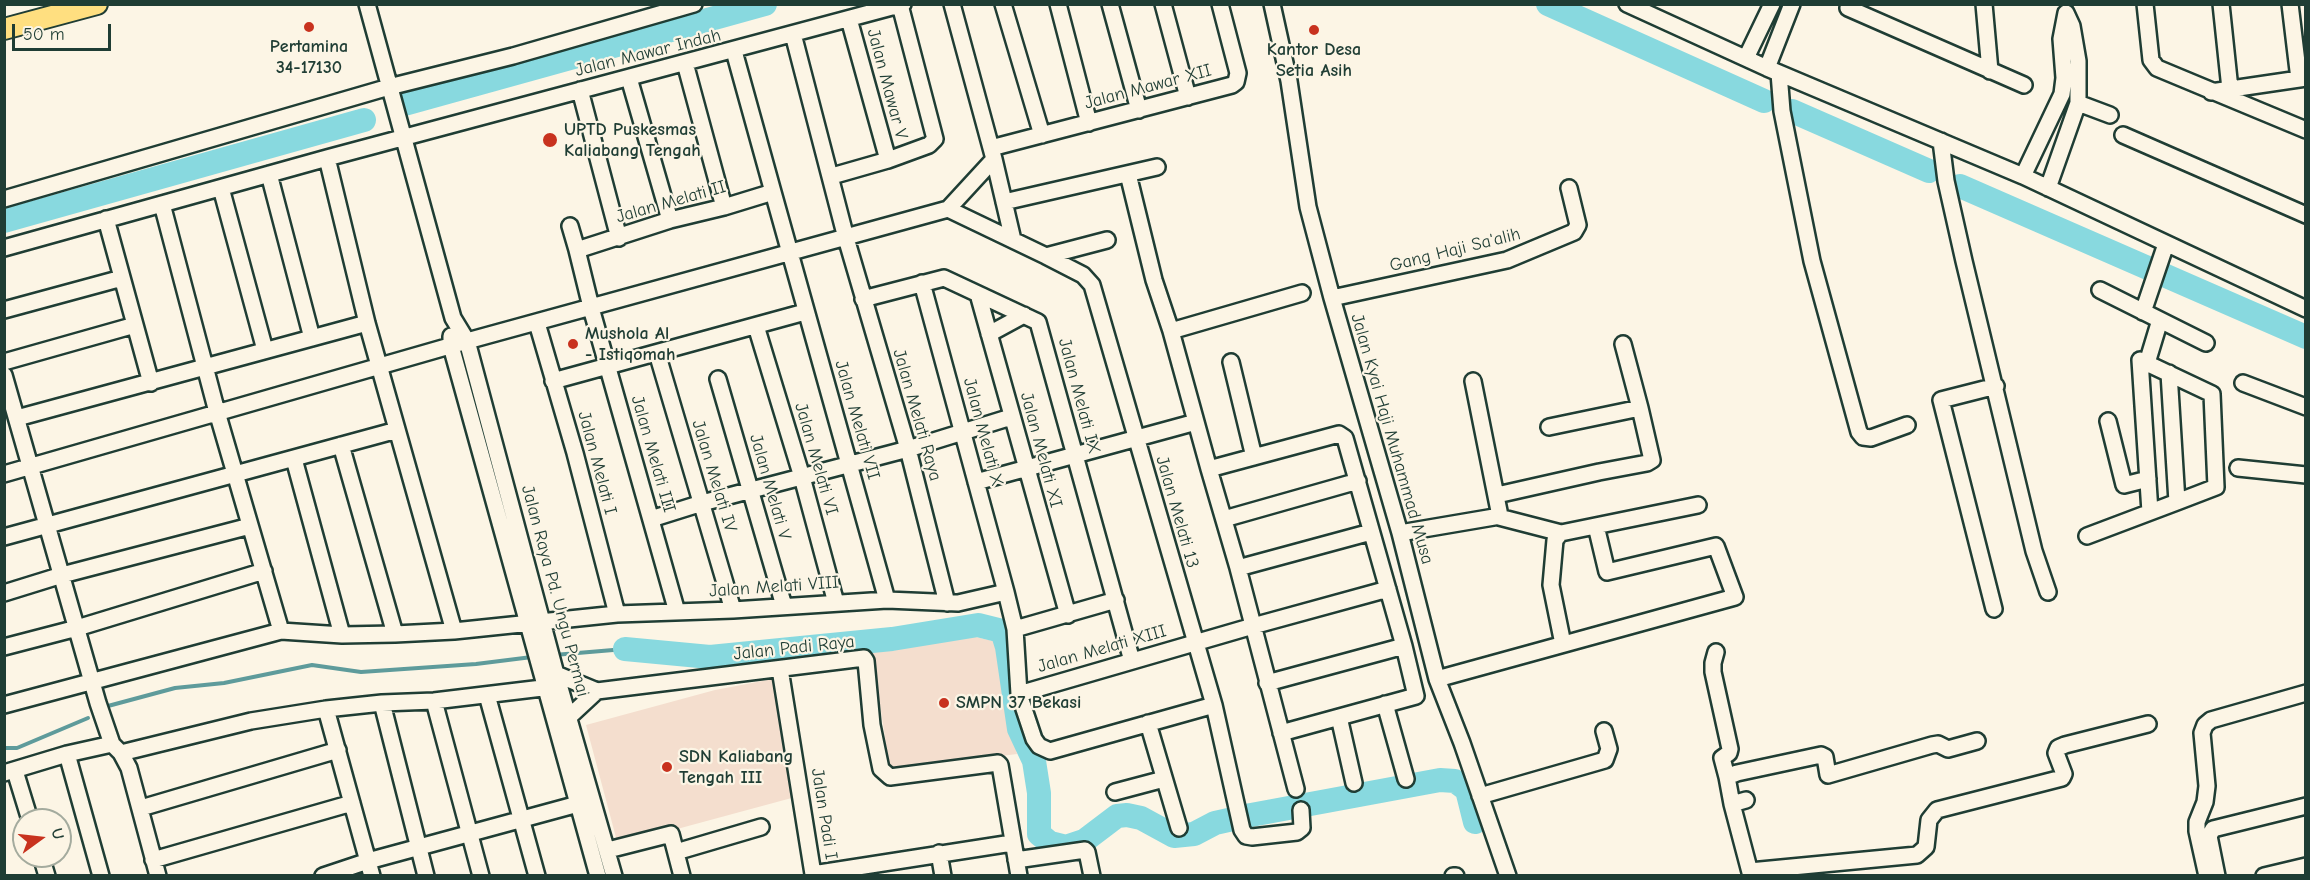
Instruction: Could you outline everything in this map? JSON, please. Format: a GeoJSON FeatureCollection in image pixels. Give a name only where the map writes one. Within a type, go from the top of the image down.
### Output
{"type":"FeatureCollection","features":[{"type":"Feature","properties":{"kind":"main road"},"geometry":{"type":"LineString","coordinates":[[4,29],[89,6]]}},
{"type":"Feature","properties":{"kind":"street","name":"Jalan Raya Pd. Ungu Permai"},"geometry":{"type":"LineString","coordinates":[[367,4],[453,318],[467,341],[496,475],[548,667],[578,804],[598,876]]}},
{"type":"Feature","properties":{"kind":"street"},"geometry":{"type":"LineString","coordinates":[[4,199],[694,4]]}},
{"type":"Feature","properties":{"kind":"street"},"geometry":{"type":"LineString","coordinates":[[952,4],[1013,240]]}},
{"type":"Feature","properties":{"kind":"street"},"geometry":{"type":"LineString","coordinates":[[1003,4],[1042,135]]}},
{"type":"Feature","properties":{"kind":"street"},"geometry":{"type":"LineString","coordinates":[[1058,4],[1089,123]]}},
{"type":"Feature","properties":{"kind":"street"},"geometry":{"type":"LineString","coordinates":[[1110,4],[1139,110]]}},
{"type":"Feature","properties":{"kind":"street"},"geometry":{"type":"LineString","coordinates":[[1163,4],[1188,97]]}},
{"type":"Feature","properties":{"kind":"street","name":"Jalan Mawar XII"},"geometry":{"type":"LineString","coordinates":[[992,153],[1042,135],[1232,86],[1236,82],[1238,73],[1220,4]]}},
{"type":"Feature","properties":{"kind":"street","name":"Jalan Kyai Haji Muhammad Musa"},"geometry":{"type":"LineString","coordinates":[[1272,4],[1289,81],[1308,207],[1332,298],[1400,533],[1437,679],[1508,876]]}},
{"type":"Feature","properties":{"kind":"street"},"geometry":{"type":"LineString","coordinates":[[1627,4],[1647,8],[1746,58],[2023,176],[2306,309]]}},
{"type":"Feature","properties":{"kind":"street"},"geometry":{"type":"LineString","coordinates":[[1746,58],[1772,4]]}},
{"type":"Feature","properties":{"kind":"street"},"geometry":{"type":"LineString","coordinates":[[1792,4],[1773,70],[1780,92],[1812,261],[1859,432],[1863,437],[1871,438],[1907,425]]}},
{"type":"Feature","properties":{"kind":"street"},"geometry":{"type":"LineString","coordinates":[[1984,4],[1990,71]]}},
{"type":"Feature","properties":{"kind":"street"},"geometry":{"type":"LineString","coordinates":[[2145,4],[2152,63],[2157,68],[2306,130]]}},
{"type":"Feature","properties":{"kind":"street"},"geometry":{"type":"LineString","coordinates":[[2221,4],[2230,89]]}},
{"type":"Feature","properties":{"kind":"street"},"geometry":{"type":"LineString","coordinates":[[2211,92],[2302,79],[2290,4]]}},
{"type":"Feature","properties":{"kind":"street"},"geometry":{"type":"LineString","coordinates":[[831,176],[888,160],[929,145],[935,139],[901,5]]}},
{"type":"Feature","properties":{"kind":"street","name":"Jalan Mawar Indah"},"geometry":{"type":"LineString","coordinates":[[400,131],[629,78],[901,5]]}},
{"type":"Feature","properties":{"kind":"street"},"geometry":{"type":"LineString","coordinates":[[1848,8],[2024,85]]}},
{"type":"Feature","properties":{"kind":"street"},"geometry":{"type":"LineString","coordinates":[[2048,188],[2078,103],[2078,61],[2072,26],[2065,9]]}},
{"type":"Feature","properties":{"kind":"street"},"geometry":{"type":"LineString","coordinates":[[2023,176],[2062,94],[2064,78],[2061,39],[2065,9]]}},
{"type":"Feature","properties":{"kind":"street","name":"Jalan Mawar V"},"geometry":{"type":"LineString","coordinates":[[849,19],[888,160]]}},
{"type":"Feature","properties":{"kind":"street","name":"Jalan Melati Raya"},"geometry":{"type":"LineString","coordinates":[[793,34],[846,238],[908,449],[947,603]]}},
{"type":"Feature","properties":{"kind":"street"},"geometry":{"type":"LineString","coordinates":[[734,51],[790,252]]}},
{"type":"Feature","properties":{"kind":"street"},"geometry":{"type":"LineString","coordinates":[[686,63],[724,207]]}},
{"type":"Feature","properties":{"kind":"street"},"geometry":{"type":"LineString","coordinates":[[629,78],[670,220]]}},
{"type":"Feature","properties":{"kind":"street"},"geometry":{"type":"LineString","coordinates":[[580,90],[619,238]]}},
{"type":"Feature","properties":{"kind":"street"},"geometry":{"type":"LineString","coordinates":[[2078,103],[2110,115]]}},
{"type":"Feature","properties":{"kind":"street"},"geometry":{"type":"LineString","coordinates":[[4,248],[327,158],[400,131]]}},
{"type":"Feature","properties":{"kind":"street"},"geometry":{"type":"LineString","coordinates":[[4,238],[400,131]]}},
{"type":"Feature","properties":{"kind":"street"},"geometry":{"type":"LineString","coordinates":[[2123,135],[2306,215]]}},
{"type":"Feature","properties":{"kind":"street"},"geometry":{"type":"LineString","coordinates":[[1941,141],[1946,182],[2037,561],[2048,592]]}},
{"type":"Feature","properties":{"kind":"street"},"geometry":{"type":"LineString","coordinates":[[4,474],[467,341],[948,209],[992,153]]}},
{"type":"Feature","properties":{"kind":"street"},"geometry":{"type":"LineString","coordinates":[[327,158],[367,323],[454,631]]}},
{"type":"Feature","properties":{"kind":"street"},"geometry":{"type":"LineString","coordinates":[[1004,202],[1157,167]]}},
{"type":"Feature","properties":{"kind":"street"},"geometry":{"type":"LineString","coordinates":[[269,174],[312,338]]}},
{"type":"Feature","properties":{"kind":"street"},"geometry":{"type":"LineString","coordinates":[[1128,174],[1154,280],[1171,331],[1238,568],[1296,789]]}},
{"type":"Feature","properties":{"kind":"street"},"geometry":{"type":"LineString","coordinates":[[221,188],[265,350]]}},
{"type":"Feature","properties":{"kind":"street","name":"Gang Haji Sa'alih"},"geometry":{"type":"LineString","coordinates":[[1332,298],[1507,260],[1574,232],[1578,225],[1569,188]]}},
{"type":"Feature","properties":{"kind":"street","name":"Jalan Melati II"},"geometry":{"type":"LineString","coordinates":[[578,250],[670,220],[773,192]]}},
{"type":"Feature","properties":{"kind":"street"},"geometry":{"type":"LineString","coordinates":[[162,204],[217,412],[281,631]]}},
{"type":"Feature","properties":{"kind":"street","name":"Jalan Melati 13"},"geometry":{"type":"LineString","coordinates":[[948,209],[1083,275],[1092,285],[1214,705],[1242,831],[1246,836],[1252,837],[1292,833],[1302,828],[1301,810]]}},
{"type":"Feature","properties":{"kind":"street"},"geometry":{"type":"LineString","coordinates":[[106,219],[151,383]]}},
{"type":"Feature","properties":{"kind":"street"},"geometry":{"type":"LineString","coordinates":[[570,226],[591,307]]}},
{"type":"Feature","properties":{"kind":"street"},"geometry":{"type":"LineString","coordinates":[[1046,256],[1107,240]]}},
{"type":"Feature","properties":{"kind":"street"},"geometry":{"type":"LineString","coordinates":[[2143,312],[2166,244]]}},
{"type":"Feature","properties":{"kind":"street","name":"Jalan Melati VII"},"geometry":{"type":"LineString","coordinates":[[790,252],[887,600]]}},
{"type":"Feature","properties":{"kind":"street"},"geometry":{"type":"LineString","coordinates":[[4,310],[122,278]]}},
{"type":"Feature","properties":{"kind":"street","name":"Jalan Melati IX"},"geometry":{"type":"LineString","coordinates":[[863,299],[944,278],[1036,321],[1040,325],[1132,661]]}},
{"type":"Feature","properties":{"kind":"street","name":"Jalan Melati X"},"geometry":{"type":"LineString","coordinates":[[922,284],[1006,592],[1015,629],[1019,694],[1034,739],[1045,750],[1050,751],[1148,723]]}},
{"type":"Feature","properties":{"kind":"street"},"geometry":{"type":"LineString","coordinates":[[2100,290],[2206,343]]}},
{"type":"Feature","properties":{"kind":"street"},"geometry":{"type":"LineString","coordinates":[[1171,331],[1302,293]]}},
{"type":"Feature","properties":{"kind":"street","name":"Jalan Melati XI"},"geometry":{"type":"LineString","coordinates":[[978,294],[1025,469],[1068,615]]}},
{"type":"Feature","properties":{"kind":"street","name":"Jalan Melati III"},"geometry":{"type":"LineString","coordinates":[[591,307],[677,612]]}},
{"type":"Feature","properties":{"kind":"street"},"geometry":{"type":"LineString","coordinates":[[553,381],[805,312]]}},
{"type":"Feature","properties":{"kind":"street"},"geometry":{"type":"LineString","coordinates":[[989,334],[1023,315]]}},
{"type":"Feature","properties":{"kind":"street","name":"Jalan Raya Pd. Ungu Permai"},"geometry":{"type":"LineString","coordinates":[[453,318],[451,346],[496,475]]}},
{"type":"Feature","properties":{"kind":"street"},"geometry":{"type":"LineString","coordinates":[[2147,363],[2160,320]]}},
{"type":"Feature","properties":{"kind":"street"},"geometry":{"type":"LineString","coordinates":[[12,412],[151,383],[367,323]]}},
{"type":"Feature","properties":{"kind":"street","name":"Jalan Melati I"},"geometry":{"type":"LineString","coordinates":[[537,323],[617,614]]}},
{"type":"Feature","properties":{"kind":"street"},"geometry":{"type":"LineString","coordinates":[[4,362],[135,325]]}},
{"type":"Feature","properties":{"kind":"street","name":"Jalan Melati VI"},"geometry":{"type":"LineString","coordinates":[[756,326],[802,477],[836,603]]}},
{"type":"Feature","properties":{"kind":"street"},"geometry":{"type":"LineString","coordinates":[[1497,495],[1650,462],[1653,456],[1623,344]]}},
{"type":"Feature","properties":{"kind":"street","name":"Jalan Melati IV"},"geometry":{"type":"LineString","coordinates":[[657,353],[733,610]]}},
{"type":"Feature","properties":{"kind":"street"},"geometry":{"type":"LineString","coordinates":[[2087,536],[2216,488],[2212,394],[2140,360],[2150,512]]}},
{"type":"Feature","properties":{"kind":"street"},"geometry":{"type":"LineString","coordinates":[[1231,362],[1254,457]]}},
{"type":"Feature","properties":{"kind":"street"},"geometry":{"type":"LineString","coordinates":[[2169,374],[2177,502]]}},
{"type":"Feature","properties":{"kind":"street"},"geometry":{"type":"LineString","coordinates":[[4,375],[12,412],[31,467],[98,703],[117,748],[129,768],[158,876]]}},
{"type":"Feature","properties":{"kind":"street","name":"Jalan Melati V"},"geometry":{"type":"LineString","coordinates":[[718,379],[784,606]]}},
{"type":"Feature","properties":{"kind":"street"},"geometry":{"type":"LineString","coordinates":[[1473,381],[1497,495],[1499,517]]}},
{"type":"Feature","properties":{"kind":"street"},"geometry":{"type":"LineString","coordinates":[[2243,383],[2306,407]]}},
{"type":"Feature","properties":{"kind":"street"},"geometry":{"type":"LineString","coordinates":[[1994,609],[1941,400],[1996,386]]}},
{"type":"Feature","properties":{"kind":"street"},"geometry":{"type":"LineString","coordinates":[[1549,427],[1640,408]]}},
{"type":"Feature","properties":{"kind":"street"},"geometry":{"type":"LineString","coordinates":[[651,519],[702,503],[908,449],[1011,417]]}},
{"type":"Feature","properties":{"kind":"street"},"geometry":{"type":"LineString","coordinates":[[2108,421],[2124,484],[2148,479]]}},
{"type":"Feature","properties":{"kind":"street"},"geometry":{"type":"LineString","coordinates":[[976,482],[1196,422]]}},
{"type":"Feature","properties":{"kind":"street"},"geometry":{"type":"LineString","coordinates":[[4,537],[236,476],[397,430]]}},
{"type":"Feature","properties":{"kind":"street"},"geometry":{"type":"LineString","coordinates":[[1209,469],[1339,434],[1346,440],[1404,646],[1417,694],[1281,733]]}},
{"type":"Feature","properties":{"kind":"street"},"geometry":{"type":"LineString","coordinates":[[341,445],[395,634]]}},
{"type":"Feature","properties":{"kind":"street"},"geometry":{"type":"LineString","coordinates":[[294,459],[342,634]]}},
{"type":"Feature","properties":{"kind":"street"},"geometry":{"type":"LineString","coordinates":[[2238,468],[2306,475]]}},
{"type":"Feature","properties":{"kind":"street"},"geometry":{"type":"LineString","coordinates":[[1224,519],[1358,481]]}},
{"type":"Feature","properties":{"kind":"street"},"geometry":{"type":"LineString","coordinates":[[1400,533],[1499,517],[1561,533],[1698,505]]}},
{"type":"Feature","properties":{"kind":"street"},"geometry":{"type":"LineString","coordinates":[[4,593],[62,575],[250,526]]}},
{"type":"Feature","properties":{"kind":"street"},"geometry":{"type":"LineString","coordinates":[[1437,679],[1735,597],[1716,546],[1608,572],[1596,526]]}},
{"type":"Feature","properties":{"kind":"street"},"geometry":{"type":"LineString","coordinates":[[1238,568],[1371,532]]}},
{"type":"Feature","properties":{"kind":"street"},"geometry":{"type":"LineString","coordinates":[[1561,533],[1556,540],[1551,585],[1563,644]]}},
{"type":"Feature","properties":{"kind":"street"},"geometry":{"type":"LineString","coordinates":[[4,647],[77,628],[264,571]]}},
{"type":"Feature","properties":{"kind":"street","name":"Jalan Melati XIII"},"geometry":{"type":"LineString","coordinates":[[1019,694],[1253,626],[1388,590]]}},
{"type":"Feature","properties":{"kind":"street","name":"Jalan Melati VIII"},"geometry":{"type":"LineString","coordinates":[[4,705],[281,631],[395,634],[454,631],[617,614],[733,610],[887,600],[958,603],[1006,592]]}},
{"type":"Feature","properties":{"kind":"street"},"geometry":{"type":"LineString","coordinates":[[1015,629],[1116,600]]}},
{"type":"Feature","properties":{"kind":"street"},"geometry":{"type":"LineString","coordinates":[[1267,682],[1404,646]]}},
{"type":"Feature","properties":{"kind":"street"},"geometry":{"type":"LineString","coordinates":[[1716,652],[1713,672],[1730,749],[1722,758],[1727,777],[1739,802],[1750,873],[1917,855],[1926,847],[1929,820],[1937,810],[2062,778],[2064,774],[2056,753],[2058,748],[2148,724]]}},
{"type":"Feature","properties":{"kind":"street","name":"Jalan Padi Raya"},"geometry":{"type":"LineString","coordinates":[[548,667],[597,691],[864,658],[872,725],[881,769],[890,777],[998,763],[1017,868]]}},
{"type":"Feature","properties":{"kind":"street","name":"Jalan Raya Pd. Ungu Permai"},"geometry":{"type":"LineString","coordinates":[[548,667],[569,717],[614,876]]}},
{"type":"Feature","properties":{"kind":"street"},"geometry":{"type":"LineString","coordinates":[[25,808],[10,772],[67,754],[117,748],[251,721],[326,709],[487,695],[548,667]]}},
{"type":"Feature","properties":{"kind":"street","name":"Jalan Padi I"},"geometry":{"type":"LineString","coordinates":[[780,669],[808,875],[868,871],[939,854],[1012,843]]}},
{"type":"Feature","properties":{"kind":"street"},"geometry":{"type":"LineString","coordinates":[[569,717],[597,691]]}},
{"type":"Feature","properties":{"kind":"street"},"geometry":{"type":"LineString","coordinates":[[2207,876],[2199,848],[2197,822],[2205,802],[2207,786],[2202,733],[2205,725],[2211,720],[2306,693]]}},
{"type":"Feature","properties":{"kind":"street"},"geometry":{"type":"LineString","coordinates":[[487,695],[537,876]]}},
{"type":"Feature","properties":{"kind":"street"},"geometry":{"type":"LineString","coordinates":[[434,701],[481,876]]}},
{"type":"Feature","properties":{"kind":"street"},"geometry":{"type":"LineString","coordinates":[[382,703],[426,876]]}},
{"type":"Feature","properties":{"kind":"street"},"geometry":{"type":"LineString","coordinates":[[1385,704],[1406,779]]}},
{"type":"Feature","properties":{"kind":"street"},"geometry":{"type":"LineString","coordinates":[[1179,828],[1148,723],[1214,705]]}},
{"type":"Feature","properties":{"kind":"street"},"geometry":{"type":"LineString","coordinates":[[326,709],[370,868]]}},
{"type":"Feature","properties":{"kind":"street"},"geometry":{"type":"LineString","coordinates":[[1339,717],[1354,783]]}},
{"type":"Feature","properties":{"kind":"street"},"geometry":{"type":"LineString","coordinates":[[1480,796],[1605,760],[1609,749],[1604,731]]}},
{"type":"Feature","properties":{"kind":"street"},"geometry":{"type":"LineString","coordinates":[[1727,777],[1821,754],[1825,757],[1828,775],[1932,745],[1938,744],[1948,749],[1977,741]]}},
{"type":"Feature","properties":{"kind":"street"},"geometry":{"type":"LineString","coordinates":[[141,808],[338,750]]}},
{"type":"Feature","properties":{"kind":"street"},"geometry":{"type":"LineString","coordinates":[[67,754],[101,876]]}},
{"type":"Feature","properties":{"kind":"street"},"geometry":{"type":"LineString","coordinates":[[1115,792],[1164,779]]}},
{"type":"Feature","properties":{"kind":"street"},"geometry":{"type":"LineString","coordinates":[[153,860],[352,803]]}},
{"type":"Feature","properties":{"kind":"street"},"geometry":{"type":"LineString","coordinates":[[323,876],[370,868],[419,847],[578,804]]}},
{"type":"Feature","properties":{"kind":"street"},"geometry":{"type":"LineString","coordinates":[[2217,876],[2210,841],[2213,829],[2306,806]]}},
{"type":"Feature","properties":{"kind":"street"},"geometry":{"type":"LineString","coordinates":[[676,852],[761,827]]}},
{"type":"Feature","properties":{"kind":"street"},"geometry":{"type":"LineString","coordinates":[[608,850],[670,834],[682,876]]}},
{"type":"Feature","properties":{"kind":"street"},"geometry":{"type":"LineString","coordinates":[[1017,868],[1085,850],[1092,876]]}},
{"type":"Feature","properties":{"kind":"street"},"geometry":{"type":"LineString","coordinates":[[939,854],[943,876]]}},
{"type":"Feature","properties":{"kind":"street"},"geometry":{"type":"LineString","coordinates":[[2264,876],[2306,866]]}},
{"type":"Feature","properties":{"kind":"shaded area","name":"SMPN 37 Bekasi"},"geometry":{"type":"Polygon","coordinates":[[[972,636],[997,642],[1017,754],[890,770],[872,652],[972,636]]]}},
{"type":"Feature","properties":{"kind":"shaded area","name":"SDN Kaliabang Tengah III"},"geometry":{"type":"Polygon","coordinates":[[[773,679],[799,796],[618,845],[586,725],[715,690],[773,679]]]}},
{"type":"Feature","properties":{"kind":"waterway"},"geometry":{"type":"LineString","coordinates":[[401,105],[765,4]]}},
{"type":"Feature","properties":{"kind":"waterway"},"geometry":{"type":"LineString","coordinates":[[1548,4],[1764,101]]}},
{"type":"Feature","properties":{"kind":"waterway"},"geometry":{"type":"LineString","coordinates":[[1792,111],[1929,171]]}},
{"type":"Feature","properties":{"kind":"waterway"},"geometry":{"type":"LineString","coordinates":[[4,221],[364,120]]}},
{"type":"Feature","properties":{"kind":"waterway"},"geometry":{"type":"LineString","coordinates":[[1960,186],[2306,337]]}},
{"type":"Feature","properties":{"kind":"waterway"},"geometry":{"type":"LineString","coordinates":[[625,649],[710,657],[892,639],[978,625],[1002,631],[1007,647],[1019,729],[1034,761],[1039,793],[1039,834],[1050,843],[1066,847],[1084,841],[1117,816],[1127,815],[1141,818],[1174,836],[1194,834],[1215,823],[1251,815],[1440,780],[1455,781],[1467,790],[1475,822]]}},
{"type":"Feature","properties":{"kind":"waterway"},"geometry":{"type":"LineString","coordinates":[[554,655],[625,649]]}},
{"type":"Feature","properties":{"kind":"waterway"},"geometry":{"type":"LineString","coordinates":[[108,706],[175,688],[224,683],[312,665],[361,672],[476,664],[532,657]]}},
{"type":"Feature","properties":{"kind":"waterway"},"geometry":{"type":"LineString","coordinates":[[4,748],[17,748],[88,718]]}},
{"type":"Feature","properties":{"kind":"place","name":"Pertamina 34-17130"},"geometry":{"type":"Point","coordinates":[309,27]}},
{"type":"Feature","properties":{"kind":"place","name":"Kantor Desa Setia Asih"},"geometry":{"type":"Point","coordinates":[1314,30]}},
{"type":"Feature","properties":{"kind":"place","name":"UPTD Puskesmas Kaliabang Tengah"},"geometry":{"type":"Point","coordinates":[550,140]}},
{"type":"Feature","properties":{"kind":"place","name":"Mushola Al - Istiqomah"},"geometry":{"type":"Point","coordinates":[573,344]}},
{"type":"Feature","properties":{"kind":"place","name":"SMPN 37 Bekasi"},"geometry":{"type":"Point","coordinates":[944,703]}},
{"type":"Feature","properties":{"kind":"place","name":"SDN Kaliabang Tengah III"},"geometry":{"type":"Point","coordinates":[667,767]}}]}
